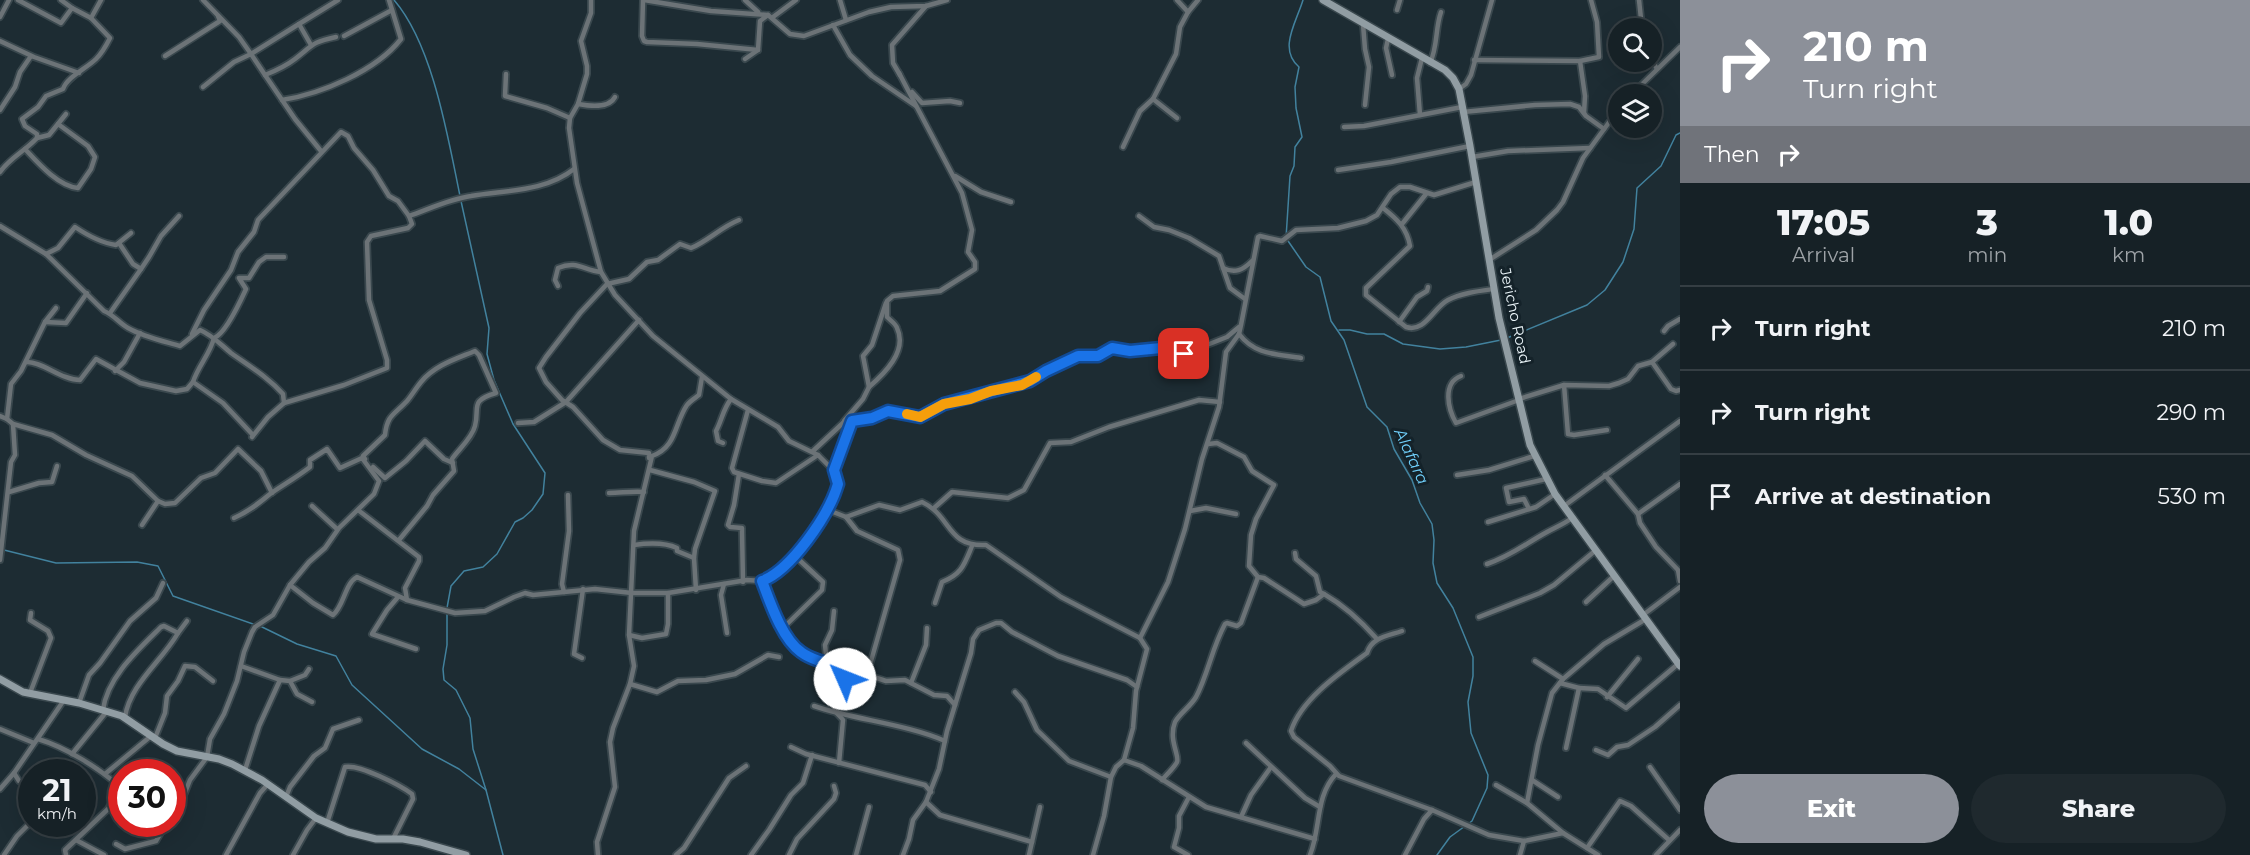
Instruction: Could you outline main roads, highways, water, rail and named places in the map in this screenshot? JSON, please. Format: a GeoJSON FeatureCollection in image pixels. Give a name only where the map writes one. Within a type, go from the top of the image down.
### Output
{"type":"FeatureCollection","features":[{"type":"Feature","properties":{"kind":"waterway"},"geometry":{"type":"LineString","coordinates":[[394,0],[408,19],[429,66],[444,120],[460,196]]}},
{"type":"Feature","properties":{"kind":"waterway","name":"Alafara"},"geometry":{"type":"LineString","coordinates":[[1303,0],[1289,44],[1293,60],[1299,67],[1295,87],[1296,108],[1302,137],[1295,147],[1294,166],[1290,176],[1286,238],[1306,267],[1320,277],[1331,321],[1344,340],[1367,407],[1387,427],[1394,449],[1412,480],[1420,503],[1432,524],[1433,563],[1437,583],[1453,608],[1473,657],[1473,676],[1468,702],[1471,733],[1488,775],[1487,788],[1472,821],[1450,837],[1437,855]]}},
{"type":"Feature","properties":{"kind":"waterway"},"geometry":{"type":"LineString","coordinates":[[1507,338],[1587,305],[1605,290],[1623,262],[1634,229],[1637,188],[1661,166],[1676,135],[1680,133]]}},
{"type":"Feature","properties":{"kind":"waterway"},"geometry":{"type":"LineString","coordinates":[[447,608],[451,586],[464,571],[483,567],[497,554],[515,522],[532,510],[543,494],[545,473],[513,424],[494,380],[487,354],[489,328],[461,201]]}},
{"type":"Feature","properties":{"kind":"waterway"},"geometry":{"type":"LineString","coordinates":[[1339,330],[1384,334],[1403,344],[1440,349],[1466,347],[1501,340]]}},
{"type":"Feature","properties":{"kind":"waterway"},"geometry":{"type":"LineString","coordinates":[[4,550],[56,563],[137,562],[158,566],[173,596],[256,625]]}},
{"type":"Feature","properties":{"kind":"waterway"},"geometry":{"type":"LineString","coordinates":[[447,613],[444,680],[456,690],[470,718],[473,749],[486,790]]}},
{"type":"Feature","properties":{"kind":"waterway"},"geometry":{"type":"LineString","coordinates":[[260,626],[297,644],[336,656],[352,685],[422,749],[459,769],[486,790],[503,855]]}}]}
